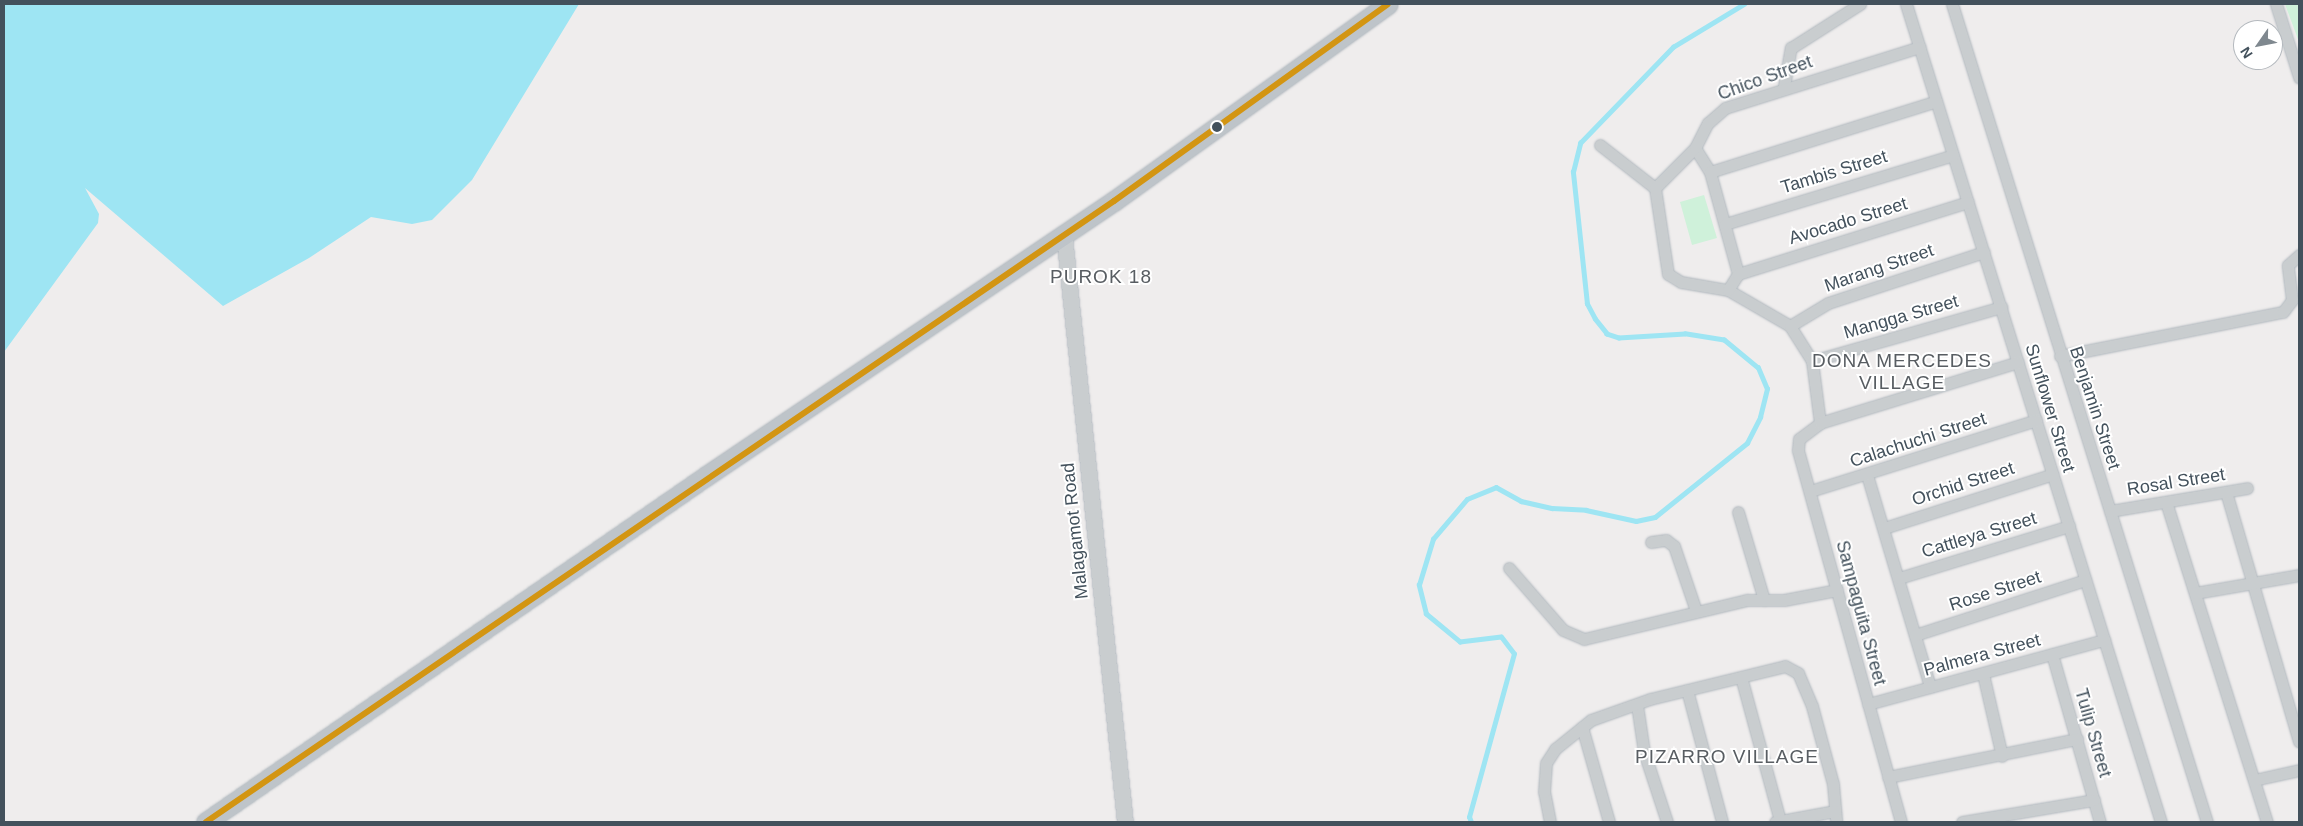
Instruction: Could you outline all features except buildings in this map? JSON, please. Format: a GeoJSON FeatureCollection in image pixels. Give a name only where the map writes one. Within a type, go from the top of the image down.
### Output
{"type":"FeatureCollection","features":[{"type":"Feature","properties":{"kind":"highway"},"geometry":{"type":"LineString","coordinates":[[206,822],[224,817],[706,476],[1064,235],[1350,35],[1388,4]]}},
{"type":"Feature","properties":{"kind":"street"},"geometry":{"type":"LineString","coordinates":[[1784,86],[1791,48],[1860,4]]}},
{"type":"Feature","properties":{"kind":"street","name":"Sunflower Street"},"geometry":{"type":"LineString","coordinates":[[1906,4],[2161,822]]}},
{"type":"Feature","properties":{"kind":"street","name":"Benjamin Street"},"geometry":{"type":"LineString","coordinates":[[1952,4],[2060,356],[2207,822]]}},
{"type":"Feature","properties":{"kind":"street"},"geometry":{"type":"LineString","coordinates":[[2276,4],[2299,77]]}},
{"type":"Feature","properties":{"kind":"street","name":"Chico Street"},"geometry":{"type":"LineString","coordinates":[[1655,188],[1696,148],[1708,123],[1725,108],[1784,86],[1920,47]]}},
{"type":"Feature","properties":{"kind":"street"},"geometry":{"type":"LineString","coordinates":[[1710,172],[1936,101]]}},
{"type":"Feature","properties":{"kind":"street"},"geometry":{"type":"LineString","coordinates":[[1600,146],[1655,188],[1668,274],[1681,282],[1728,290],[1790,326],[1812,361],[1820,423],[2018,362]]}},
{"type":"Feature","properties":{"kind":"street"},"geometry":{"type":"LineString","coordinates":[[1696,148],[1710,172],[1738,274],[1728,290]]}},
{"type":"Feature","properties":{"kind":"street","name":"Tambis Street"},"geometry":{"type":"LineString","coordinates":[[1725,224],[1953,155]]}},
{"type":"Feature","properties":{"kind":"street","name":"Avocado Street"},"geometry":{"type":"LineString","coordinates":[[1738,274],[1968,202]]}},
{"type":"Feature","properties":{"kind":"street","name":"Malagamot Road"},"geometry":{"type":"LineString","coordinates":[[1064,235],[1125,822]]}},
{"type":"Feature","properties":{"kind":"street","name":"Marang Street"},"geometry":{"type":"LineString","coordinates":[[1790,326],[1828,303],[1984,252]]}},
{"type":"Feature","properties":{"kind":"street"},"geometry":{"type":"LineString","coordinates":[[2060,356],[2283,312],[2292,300],[2288,265],[2299,254]]}},
{"type":"Feature","properties":{"kind":"street","name":"Mangga Street"},"geometry":{"type":"LineString","coordinates":[[1812,361],[2001,307]]}},
{"type":"Feature","properties":{"kind":"street","name":"Calachuchi Street"},"geometry":{"type":"LineString","coordinates":[[1810,491],[1867,475],[2036,420]]}},
{"type":"Feature","properties":{"kind":"street","name":"Sampaguita Street"},"geometry":{"type":"LineString","coordinates":[[1820,423],[1802,435],[1798,443],[1901,822]]}},
{"type":"Feature","properties":{"kind":"street","name":"Orchid Street"},"geometry":{"type":"LineString","coordinates":[[1884,528],[2053,474]]}},
{"type":"Feature","properties":{"kind":"street"},"geometry":{"type":"LineString","coordinates":[[1867,475],[1930,687]]}},
{"type":"Feature","properties":{"kind":"street","name":"Rosal Street"},"geometry":{"type":"LineString","coordinates":[[2110,511],[2247,488]]}},
{"type":"Feature","properties":{"kind":"street"},"geometry":{"type":"LineString","coordinates":[[2226,492],[2299,742]]}},
{"type":"Feature","properties":{"kind":"street"},"geometry":{"type":"LineString","coordinates":[[2166,502],[2267,822]]}},
{"type":"Feature","properties":{"kind":"street"},"geometry":{"type":"LineString","coordinates":[[1738,512],[1764,600]]}},
{"type":"Feature","properties":{"kind":"street","name":"Cattleya Street"},"geometry":{"type":"LineString","coordinates":[[1899,578],[2069,526]]}},
{"type":"Feature","properties":{"kind":"street"},"geometry":{"type":"LineString","coordinates":[[1651,542],[1666,540],[1674,546],[1696,611]]}},
{"type":"Feature","properties":{"kind":"street"},"geometry":{"type":"LineString","coordinates":[[1509,568],[1573,637],[1595,638],[1696,611],[1837,590]]}},
{"type":"Feature","properties":{"kind":"street"},"geometry":{"type":"LineString","coordinates":[[2195,593],[2299,575]]}},
{"type":"Feature","properties":{"kind":"street","name":"Rose Street"},"geometry":{"type":"LineString","coordinates":[[1915,635],[2086,580]]}},
{"type":"Feature","properties":{"kind":"street","name":"Palmera Street"},"geometry":{"type":"LineString","coordinates":[[1868,704],[2104,640]]}},
{"type":"Feature","properties":{"kind":"street","name":"Tulip Street"},"geometry":{"type":"LineString","coordinates":[[2052,654],[2100,822]]}},
{"type":"Feature","properties":{"kind":"street"},"geometry":{"type":"LineString","coordinates":[[1550,822],[1544,792],[1546,763],[1582,727],[1595,718],[1687,690],[1784,666],[1798,673],[1820,734],[1836,817],[1777,822],[1741,677]]}},
{"type":"Feature","properties":{"kind":"street"},"geometry":{"type":"LineString","coordinates":[[1983,674],[2002,756]]}},
{"type":"Feature","properties":{"kind":"street"},"geometry":{"type":"LineString","coordinates":[[1687,690],[1722,822]]}},
{"type":"Feature","properties":{"kind":"street"},"geometry":{"type":"LineString","coordinates":[[1637,705],[1644,752],[1667,822]]}},
{"type":"Feature","properties":{"kind":"street"},"geometry":{"type":"LineString","coordinates":[[1582,727],[1609,822]]}},
{"type":"Feature","properties":{"kind":"street"},"geometry":{"type":"LineString","coordinates":[[1888,777],[2002,756],[2077,739]]}},
{"type":"Feature","properties":{"kind":"street"},"geometry":{"type":"LineString","coordinates":[[2254,780],[2299,770]]}},
{"type":"Feature","properties":{"kind":"street"},"geometry":{"type":"LineString","coordinates":[[1962,822],[2094,800]]}},
{"type":"Feature","properties":{"kind":"green space"},"geometry":{"type":"Polygon","coordinates":[[[2285,4],[2299,4],[2299,42],[2285,4]]]}},
{"type":"Feature","properties":{"kind":"green space"},"geometry":{"type":"Polygon","coordinates":[[[1704,195],[1717,238],[1692,245],[1680,202],[1704,195]]]}},
{"type":"Feature","properties":{"kind":"water"},"geometry":{"type":"Polygon","coordinates":[[[4,4],[579,4],[472,180],[432,220],[412,224],[371,217],[309,258],[223,306],[85,188],[99,214],[98,223],[4,352],[4,4]]]}},
{"type":"Feature","properties":{"kind":"waterway"},"geometry":{"type":"LineString","coordinates":[[1471,822],[1469,817],[1514,654],[1501,637],[1460,642],[1426,614],[1419,585],[1433,539],[1467,499],[1496,487],[1521,501],[1552,508],[1586,510],[1636,521],[1655,517],[1747,443],[1760,417],[1767,389],[1758,368],[1724,340],[1685,334],[1619,338],[1607,334],[1595,319],[1587,304],[1573,172],[1580,143],[1673,47],[1744,4]]}},
{"type":"Feature","properties":{"kind":"transit line"},"geometry":{"type":"LineString","coordinates":[[206,822],[1114,201],[1388,4]]}},
{"type":"Feature","properties":{"kind":"district","name":"PUROK 18"},"geometry":{"type":"Point","coordinates":[1101,277]}},
{"type":"Feature","properties":{"kind":"district","name":"DONA MERCEDES VILLAGE"},"geometry":{"type":"Point","coordinates":[1902,372]}},
{"type":"Feature","properties":{"kind":"district","name":"PIZARRO VILLAGE"},"geometry":{"type":"Point","coordinates":[1727,757]}}]}
